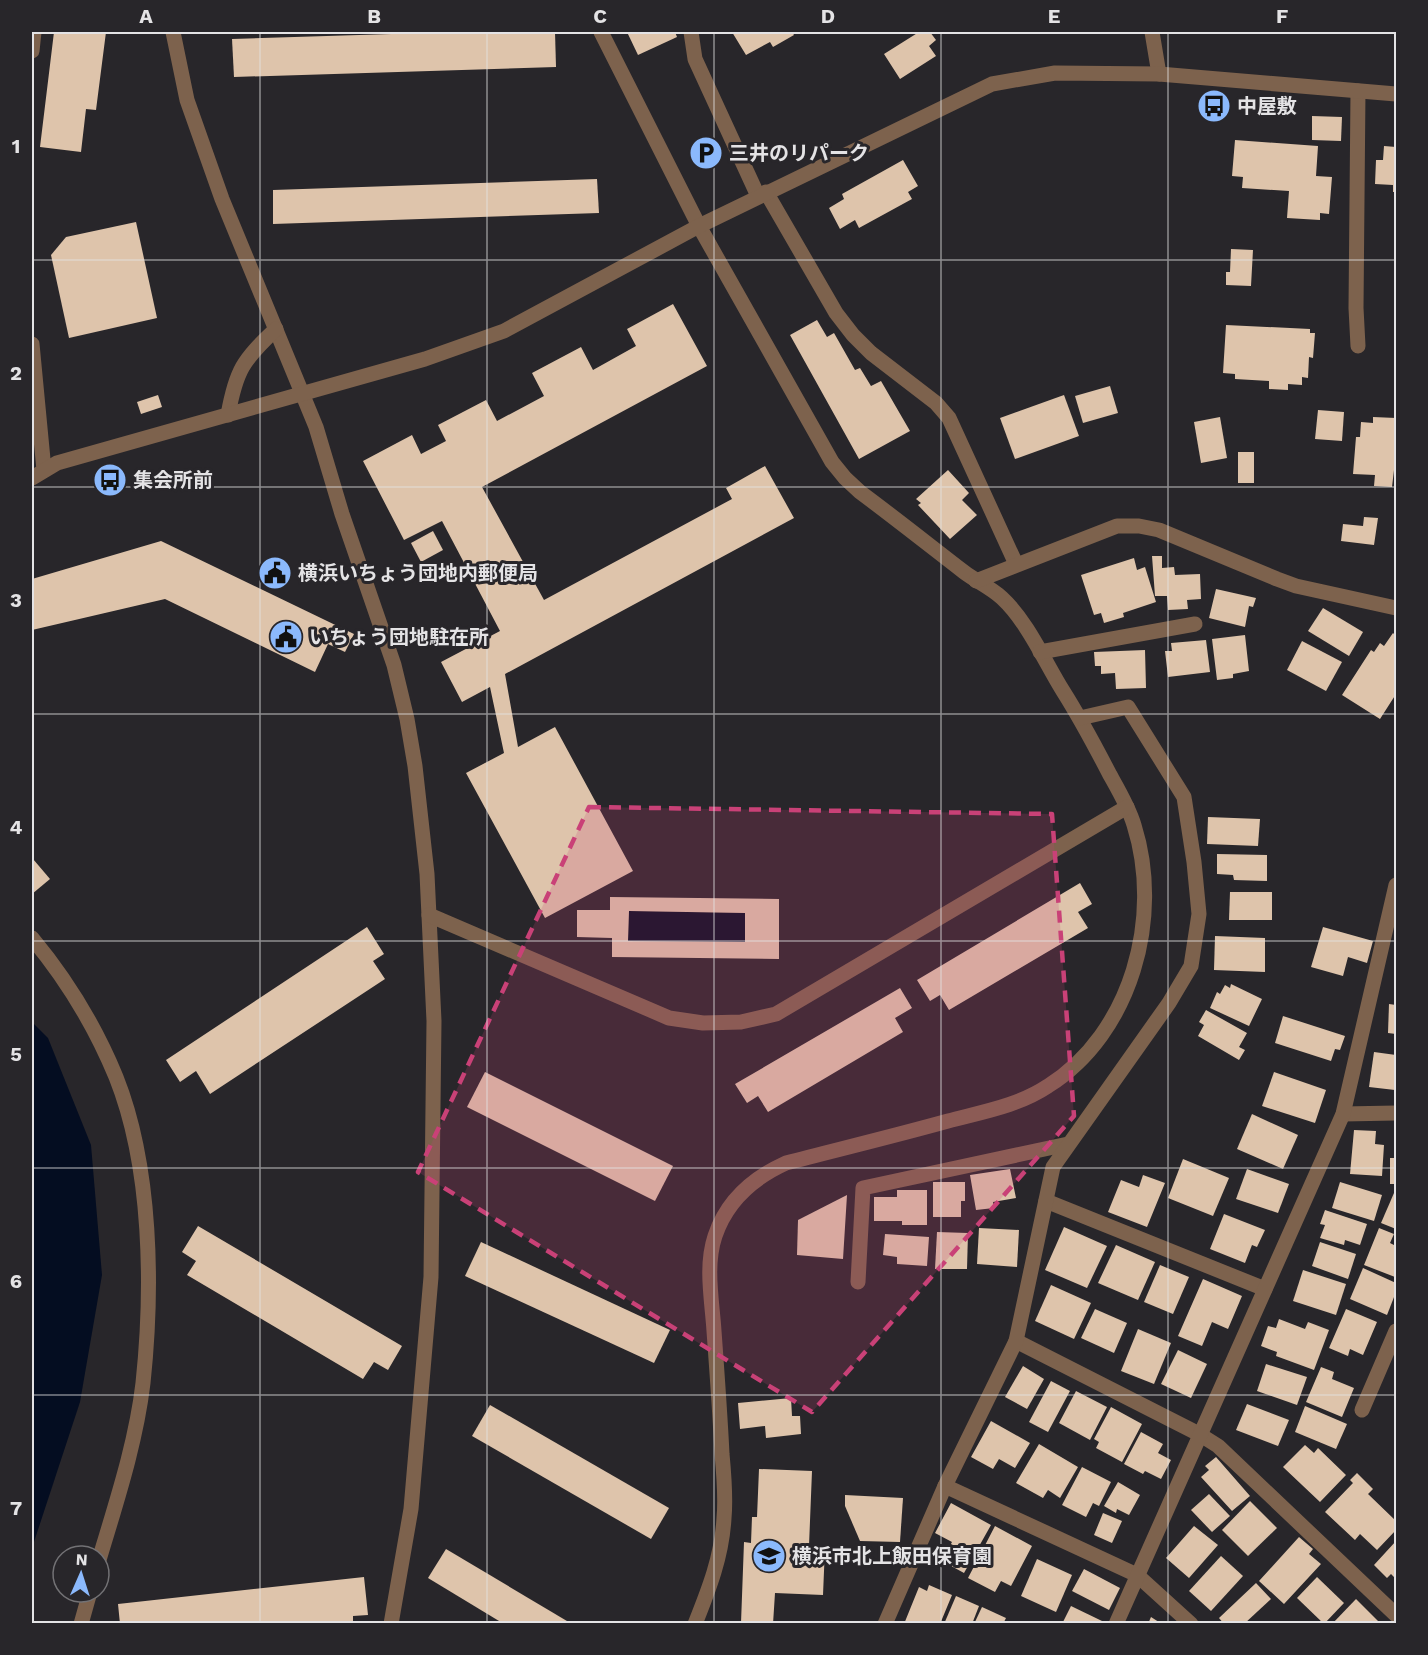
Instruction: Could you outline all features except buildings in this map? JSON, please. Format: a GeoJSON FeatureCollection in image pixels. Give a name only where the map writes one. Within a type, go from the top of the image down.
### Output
{"type":"FeatureCollection","features":[{"type":"Feature","properties":{"kind":"street"},"geometry":{"type":"LineString","coordinates":[[32,51],[33,32]]}},
{"type":"Feature","properties":{"kind":"street"},"geometry":{"type":"LineString","coordinates":[[173,32],[186,100],[222,199],[316,427],[342,514],[394,665],[415,766],[427,874],[434,1021],[431,1277],[411,1509],[391,1623]]}},
{"type":"Feature","properties":{"kind":"street"},"geometry":{"type":"LineString","coordinates":[[601,32],[699,226],[832,462],[860,492],[976,581],[1002,598],[1018,618],[1080,718],[1127,807],[1134,825],[1143,867],[1142,938],[1131,978],[1122,999],[1102,1033],[1088,1050],[1049,1086],[1013,1104],[786,1163],[769,1170],[740,1193],[723,1217],[714,1237],[710,1281],[722,1449],[724,1518],[715,1573],[695,1623]]}},
{"type":"Feature","properties":{"kind":"street"},"geometry":{"type":"LineString","coordinates":[[691,32],[695,59],[762,194],[836,313],[853,335],[871,353],[936,403],[949,418],[1016,564]]}},
{"type":"Feature","properties":{"kind":"street"},"geometry":{"type":"LineString","coordinates":[[1152,32],[1160,74]]}},
{"type":"Feature","properties":{"kind":"street"},"geometry":{"type":"LineString","coordinates":[[32,344],[38,474],[57,463],[425,359],[504,331],[762,194],[992,84],[1055,73],[1160,74],[1396,94]]}},
{"type":"Feature","properties":{"kind":"street"},"geometry":{"type":"LineString","coordinates":[[1358,91],[1356,309],[1358,346]]}},
{"type":"Feature","properties":{"kind":"street"},"geometry":{"type":"LineString","coordinates":[[228,415],[239,369],[250,353],[276,329]]}},
{"type":"Feature","properties":{"kind":"street"},"geometry":{"type":"LineString","coordinates":[[976,581],[1117,526],[1139,526],[1159,530],[1286,583],[1396,608]]}},
{"type":"Feature","properties":{"kind":"street"},"geometry":{"type":"LineString","coordinates":[[1040,652],[1195,624]]}},
{"type":"Feature","properties":{"kind":"street"},"geometry":{"type":"LineString","coordinates":[[885,1623],[945,1486],[1016,1341],[1053,1167],[1169,1003],[1191,966],[1199,914],[1184,797],[1128,707],[1080,718]]}},
{"type":"Feature","properties":{"kind":"street"},"geometry":{"type":"LineString","coordinates":[[429,915],[669,1018],[703,1023],[741,1022],[776,1014],[1127,807]]}},
{"type":"Feature","properties":{"kind":"street"},"geometry":{"type":"LineString","coordinates":[[1116,1623],[1343,1114],[1396,885]]}},
{"type":"Feature","properties":{"kind":"street"},"geometry":{"type":"LineString","coordinates":[[32,938],[58,970],[94,1029],[117,1079],[141,1171],[148,1248],[147,1322],[142,1385],[131,1445],[103,1544]]}},
{"type":"Feature","properties":{"kind":"street"},"geometry":{"type":"LineString","coordinates":[[1343,1114],[1396,1113]]}},
{"type":"Feature","properties":{"kind":"street"},"geometry":{"type":"LineString","coordinates":[[858,1282],[863,1188],[1068,1144]]}},
{"type":"Feature","properties":{"kind":"street"},"geometry":{"type":"LineString","coordinates":[[1046,1201],[1265,1289]]}},
{"type":"Feature","properties":{"kind":"street"},"geometry":{"type":"LineString","coordinates":[[1362,1410],[1396,1331]]}},
{"type":"Feature","properties":{"kind":"street"},"geometry":{"type":"LineString","coordinates":[[1016,1341],[1200,1434],[1218,1446],[1396,1615]]}},
{"type":"Feature","properties":{"kind":"street"},"geometry":{"type":"LineString","coordinates":[[945,1486],[1137,1575],[1191,1623]]}},
{"type":"Feature","properties":{"kind":"street"},"geometry":{"type":"LineString","coordinates":[[81,1623],[87,1604]]}},
{"type":"Feature","properties":{"kind":"highlighted area"},"geometry":{"type":"Polygon","coordinates":[[[589,807],[1052,814],[1074,1116],[812,1412],[418,1172],[589,807]]]}},
{"type":"Feature","properties":{"kind":"water"},"geometry":{"type":"Polygon","coordinates":[[[629,911],[745,913],[745,942],[628,941],[629,911]]]}},
{"type":"Feature","properties":{"kind":"water"},"geometry":{"type":"Polygon","coordinates":[[[32,1022],[48,1038],[91,1145],[102,1275],[80,1402],[32,1548],[32,1022]]]}},
{"type":"Feature","properties":{"kind":"place","name":"中屋敷"},"geometry":{"type":"Point","coordinates":[1214,106]}},
{"type":"Feature","properties":{"kind":"place","name":"三井のリパーク"},"geometry":{"type":"Point","coordinates":[706,153]}},
{"type":"Feature","properties":{"kind":"place","name":"集会所前"},"geometry":{"type":"Point","coordinates":[110,480]}},
{"type":"Feature","properties":{"kind":"place","name":"横浜いちょう団地内郵便局"},"geometry":{"type":"Point","coordinates":[275,573]}},
{"type":"Feature","properties":{"kind":"place","name":"いちょう団地駐在所"},"geometry":{"type":"Point","coordinates":[286,637]}},
{"type":"Feature","properties":{"kind":"place","name":"横浜市北上飯田保育園"},"geometry":{"type":"Point","coordinates":[769,1556]}}]}
